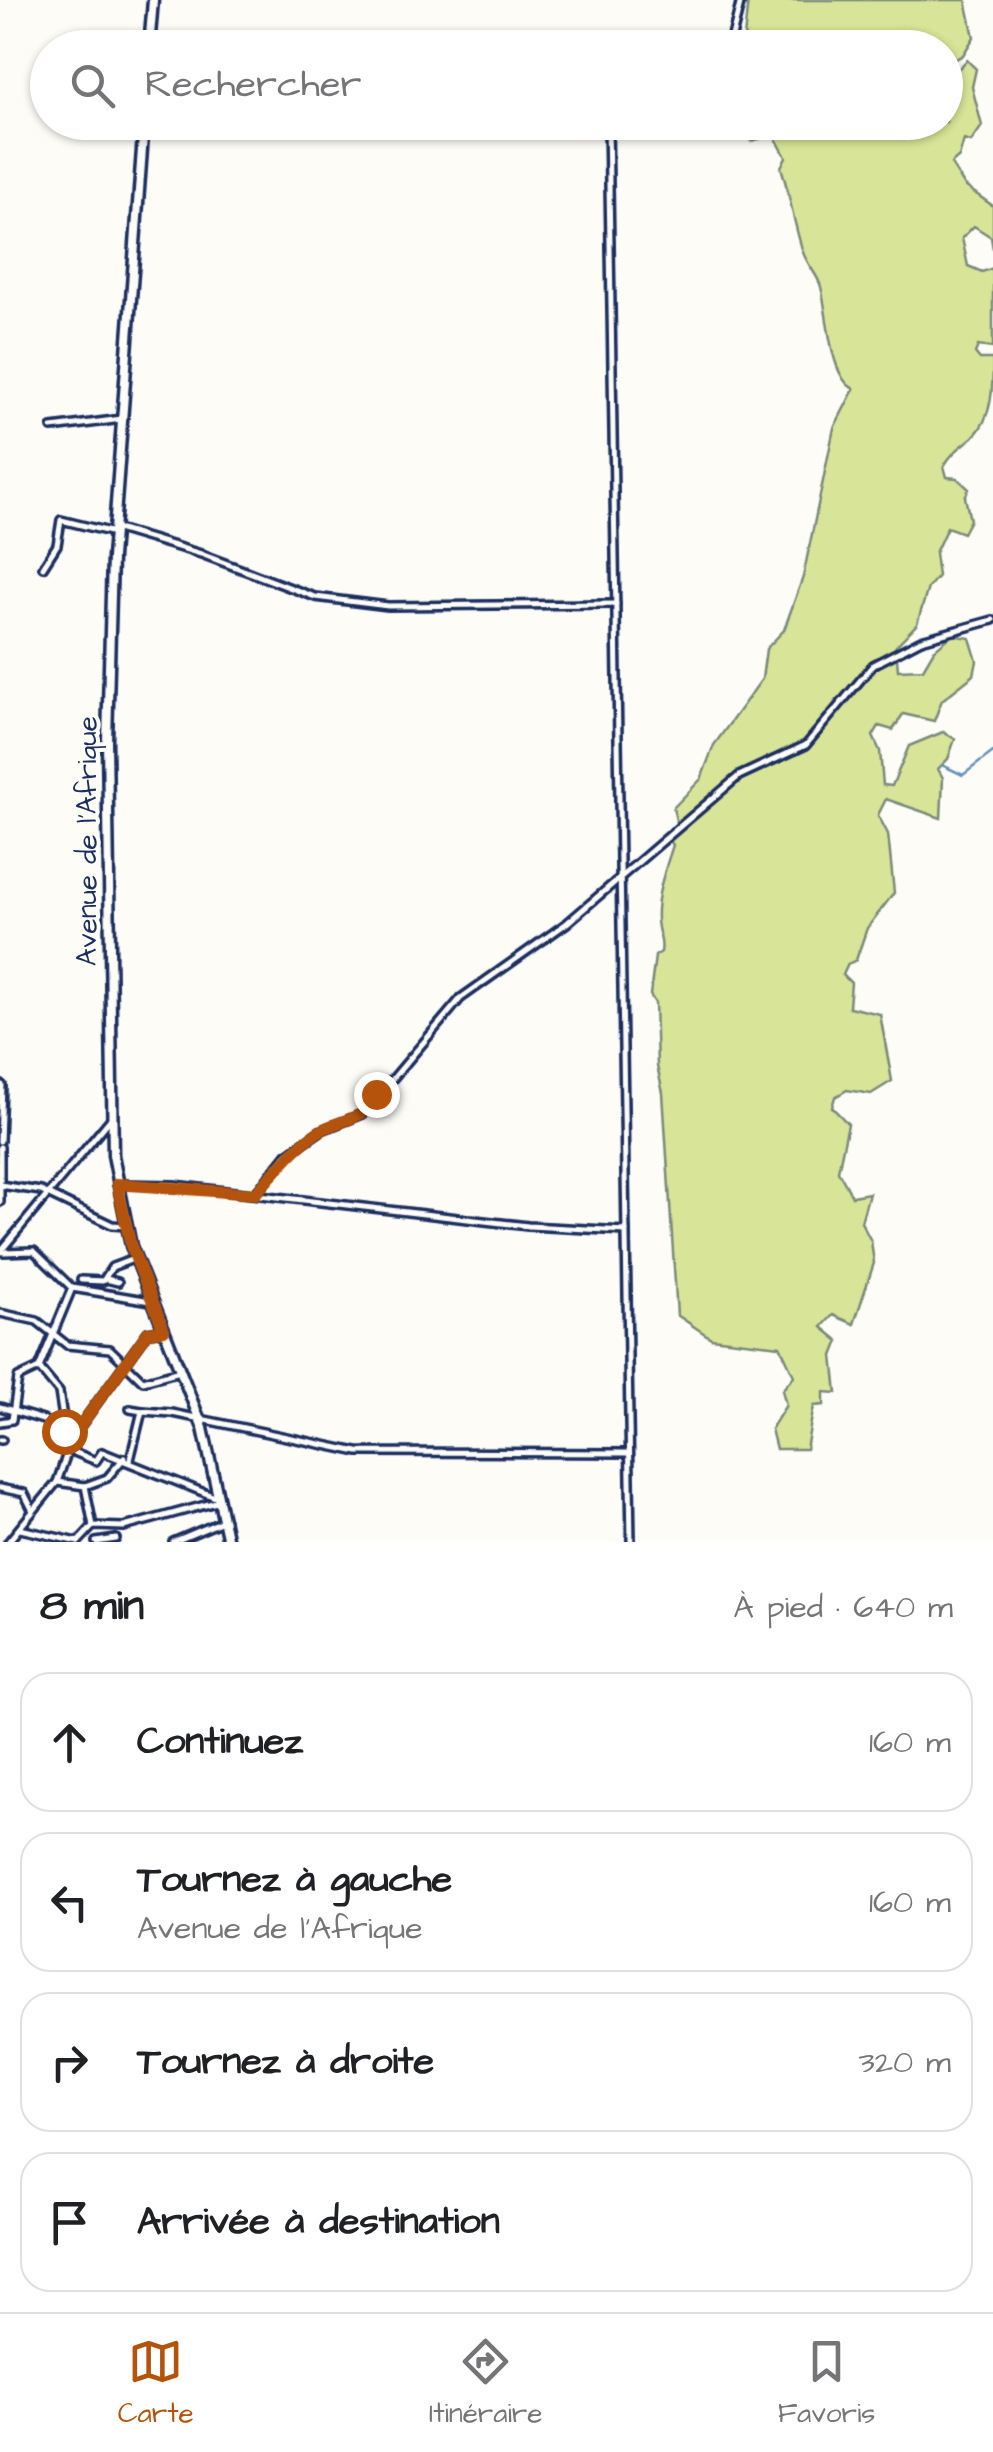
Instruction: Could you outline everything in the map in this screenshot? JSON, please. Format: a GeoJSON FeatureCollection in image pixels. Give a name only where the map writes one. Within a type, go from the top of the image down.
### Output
{"type":"FeatureCollection","features":[{"type":"Feature","properties":{"kind":"main road"},"geometry":{"type":"LineString","coordinates":[[150,30],[153,0]]}},
{"type":"Feature","properties":{"kind":"main road","name":"Avenue de l'Afrique"},"geometry":{"type":"LineString","coordinates":[[143,140],[114,531],[108,741],[112,1117],[117,1184],[126,1226],[200,1420],[222,1500],[228,1542]]}},
{"type":"Feature","properties":{"kind":"street"},"geometry":{"type":"LineString","coordinates":[[733,30],[741,0]]}},
{"type":"Feature","properties":{"kind":"street"},"geometry":{"type":"LineString","coordinates":[[608,140],[631,1542]]}},
{"type":"Feature","properties":{"kind":"street"},"geometry":{"type":"LineString","coordinates":[[52,428],[122,419]]}},
{"type":"Feature","properties":{"kind":"street"},"geometry":{"type":"LineString","coordinates":[[43,567],[57,545],[62,520],[188,550],[315,598],[388,606],[616,604]]}},
{"type":"Feature","properties":{"kind":"street"},"geometry":{"type":"LineString","coordinates":[[255,1194],[288,1154],[322,1130],[362,1114],[461,998],[566,923],[740,776],[806,745],[874,665],[921,640],[993,620]]}},
{"type":"Feature","properties":{"kind":"street"},"geometry":{"type":"LineString","coordinates":[[0,1202],[2,1085]]}},
{"type":"Feature","properties":{"kind":"street"},"geometry":{"type":"LineString","coordinates":[[0,1252],[112,1117]]}},
{"type":"Feature","properties":{"kind":"street"},"geometry":{"type":"LineString","coordinates":[[117,1184],[255,1194],[528,1226],[626,1231]]}},
{"type":"Feature","properties":{"kind":"street"},"geometry":{"type":"LineString","coordinates":[[1,1186],[50,1196],[112,1225],[126,1226]]}},
{"type":"Feature","properties":{"kind":"street"},"geometry":{"type":"LineString","coordinates":[[0,1252],[34,1251],[72,1288],[152,1302]]}},
{"type":"Feature","properties":{"kind":"street"},"geometry":{"type":"LineString","coordinates":[[82,1280],[98,1283],[112,1267],[136,1258]]}},
{"type":"Feature","properties":{"kind":"street"},"geometry":{"type":"LineString","coordinates":[[106,1278],[118,1282]]}},
{"type":"Feature","properties":{"kind":"street"},"geometry":{"type":"LineString","coordinates":[[0,1422],[12,1420],[18,1378],[40,1368],[72,1288]]}},
{"type":"Feature","properties":{"kind":"street"},"geometry":{"type":"LineString","coordinates":[[0,1313],[37,1321],[62,1343],[76,1348],[110,1349],[149,1382],[180,1371]]}},
{"type":"Feature","properties":{"kind":"street"},"geometry":{"type":"LineString","coordinates":[[8,1542],[57,1482],[73,1436],[148,1332],[164,1330]]}},
{"type":"Feature","properties":{"kind":"street"},"geometry":{"type":"LineString","coordinates":[[40,1368],[59,1392],[64,1431]]}},
{"type":"Feature","properties":{"kind":"street"},"geometry":{"type":"LineString","coordinates":[[0,1407],[73,1436]]}},
{"type":"Feature","properties":{"kind":"street"},"geometry":{"type":"LineString","coordinates":[[130,1409],[391,1455],[630,1454]]}},
{"type":"Feature","properties":{"kind":"street"},"geometry":{"type":"LineString","coordinates":[[57,1482],[86,1486],[107,1478],[127,1460],[142,1411]]}},
{"type":"Feature","properties":{"kind":"street"},"geometry":{"type":"LineString","coordinates":[[69,1450],[96,1461],[102,1452],[127,1460],[222,1500]]}},
{"type":"Feature","properties":{"kind":"street"},"geometry":{"type":"LineString","coordinates":[[86,1486],[93,1526]]}},
{"type":"Feature","properties":{"kind":"street"},"geometry":{"type":"LineString","coordinates":[[0,1488],[24,1493],[33,1511]]}},
{"type":"Feature","properties":{"kind":"street"},"geometry":{"type":"LineString","coordinates":[[20,1529],[78,1542],[93,1526],[124,1527],[222,1500]]}},
{"type":"Feature","properties":{"kind":"street"},"geometry":{"type":"LineString","coordinates":[[174,1542],[225,1520]]}},
{"type":"Feature","properties":{"kind":"street"},"geometry":{"type":"LineString","coordinates":[[96,1542],[116,1539]]}},
{"type":"Feature","properties":{"kind":"green space"},"geometry":{"type":"Polygon","coordinates":[[[748,0],[966,0],[974,37],[963,55],[963,30],[745,30],[748,0]]]}},
{"type":"Feature","properties":{"kind":"green space"},"geometry":{"type":"Polygon","coordinates":[[[967,60],[976,69],[972,87],[982,126],[971,142],[964,140],[959,157],[951,164],[965,186],[993,206],[993,249],[991,237],[974,226],[962,238],[968,266],[982,272],[993,268],[993,348],[978,346],[975,353],[980,359],[993,359],[992,390],[980,429],[944,466],[947,477],[957,478],[969,489],[965,497],[970,520],[963,533],[947,527],[935,553],[938,576],[928,588],[917,624],[896,646],[898,670],[923,669],[934,650],[952,635],[970,638],[977,661],[974,675],[942,700],[934,721],[903,714],[893,730],[879,726],[873,736],[880,751],[883,785],[892,786],[909,746],[943,732],[955,739],[948,759],[938,769],[943,778],[941,818],[886,799],[878,815],[888,834],[894,893],[867,928],[856,960],[848,964],[843,975],[851,983],[849,1007],[880,1014],[892,1081],[871,1094],[847,1090],[835,1097],[832,1107],[848,1124],[838,1171],[852,1196],[869,1193],[861,1222],[871,1241],[874,1263],[854,1324],[833,1315],[822,1327],[839,1341],[833,1356],[837,1393],[824,1392],[824,1405],[814,1406],[806,1449],[776,1449],[771,1429],[786,1405],[782,1390],[794,1376],[780,1346],[711,1338],[677,1315],[663,1093],[657,1066],[655,1003],[650,995],[655,956],[662,948],[658,897],[673,845],[666,835],[677,824],[673,808],[701,779],[714,745],[762,679],[766,649],[784,630],[803,577],[834,428],[854,389],[839,372],[834,358],[821,287],[800,242],[781,167],[786,157],[777,140],[963,140],[963,64],[967,60]]]}},
{"type":"Feature","properties":{"kind":"waterway"},"geometry":{"type":"LineString","coordinates":[[942,765],[963,775],[993,752]]}},
{"type":"Feature","properties":{"kind":"route"},"geometry":{"type":"LineString","coordinates":[[64,1431],[73,1436],[148,1332],[164,1330],[131,1246],[117,1184],[174,1185],[255,1194],[288,1154],[322,1130],[362,1114],[374,1103],[376,1094]]}}]}
